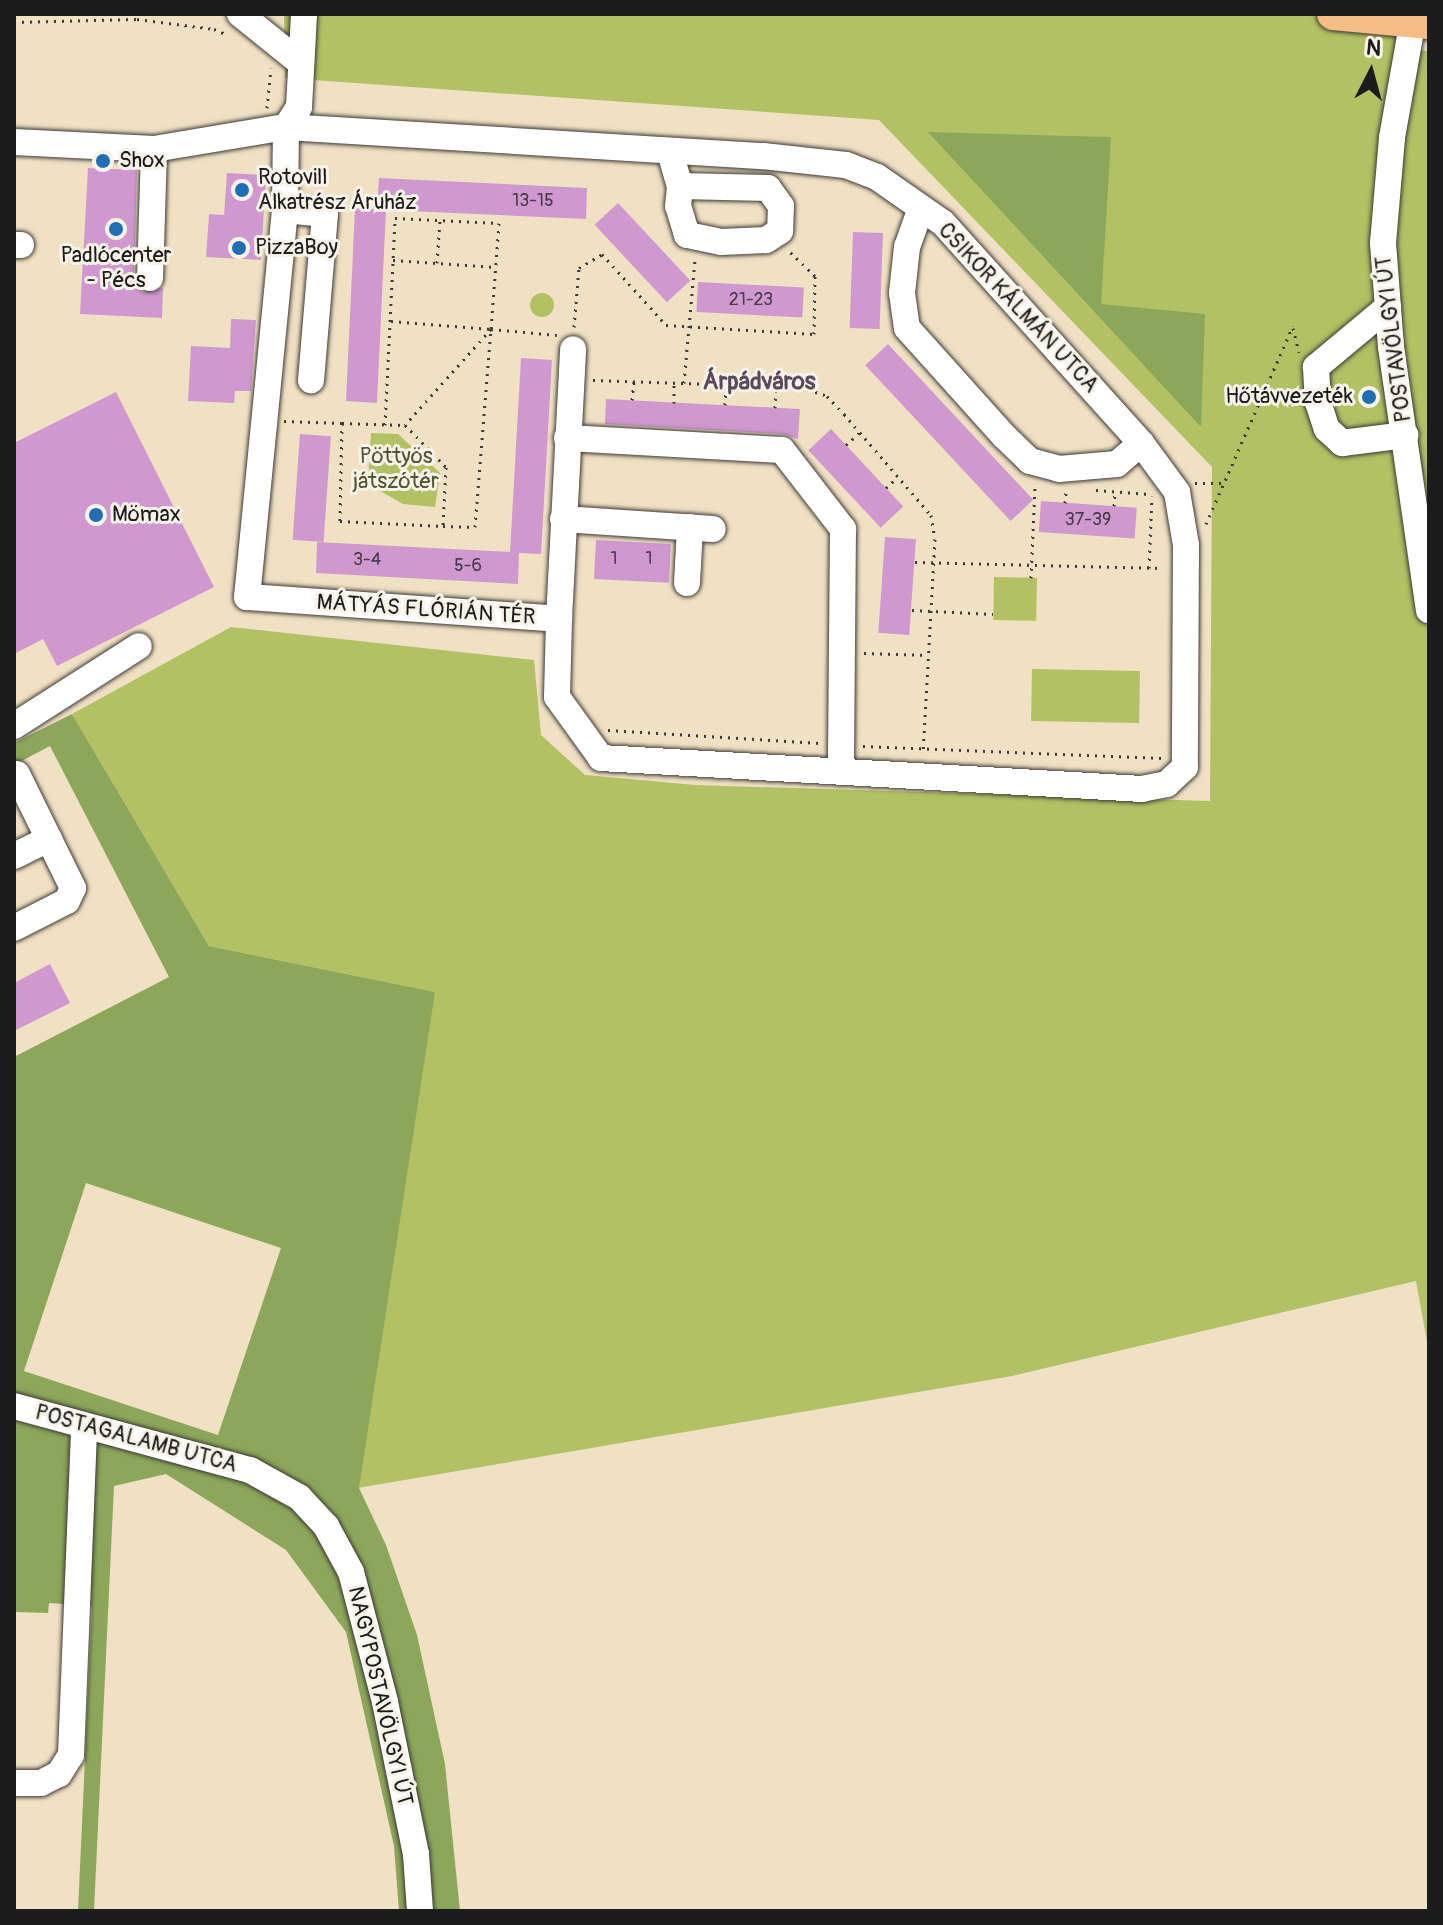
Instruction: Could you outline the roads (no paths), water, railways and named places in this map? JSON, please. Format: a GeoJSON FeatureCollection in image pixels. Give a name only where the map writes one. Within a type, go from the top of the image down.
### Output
{"type":"FeatureCollection","features":[{"type":"Feature","properties":{"kind":"main road"},"geometry":{"type":"LineString","coordinates":[[1333,14],[1419,19]]}},
{"type":"Feature","properties":{"kind":"street"},"geometry":{"type":"LineString","coordinates":[[240,14],[301,63]]}},
{"type":"Feature","properties":{"kind":"street"},"geometry":{"type":"LineString","coordinates":[[304,14],[299,107],[276,128],[285,210],[325,214],[311,380]]}},
{"type":"Feature","properties":{"kind":"street","name":"POSTAVÖLGYI ÚT"},"geometry":{"type":"LineString","coordinates":[[1419,19],[1390,153],[1383,243],[1388,307],[1429,610]]}},
{"type":"Feature","properties":{"kind":"street","name":"CSIKOR KÁLMÁN UTCA"},"geometry":{"type":"LineString","coordinates":[[14,142],[154,149],[276,128],[846,165],[877,177],[943,223],[1148,452],[1177,492],[1186,569],[1185,767],[1167,784],[1142,789],[841,771]]}},
{"type":"Feature","properties":{"kind":"street"},"geometry":{"type":"LineString","coordinates":[[150,278],[154,149]]}},
{"type":"Feature","properties":{"kind":"street"},"geometry":{"type":"LineString","coordinates":[[670,152],[680,186],[678,206],[687,235],[721,242],[772,236],[780,231],[781,206],[768,188],[680,186]]}},
{"type":"Feature","properties":{"kind":"street"},"geometry":{"type":"LineString","coordinates":[[921,208],[907,247],[902,293],[907,328],[1004,436],[1036,462],[1089,470],[1117,464],[1148,452]]}},
{"type":"Feature","properties":{"kind":"street","name":"MÁTYÁS FLÓRIÁN TÉR"},"geometry":{"type":"LineString","coordinates":[[285,210],[247,597],[559,619],[573,343]]}},
{"type":"Feature","properties":{"kind":"street"},"geometry":{"type":"LineString","coordinates":[[1388,307],[1316,367],[1318,402],[1327,429],[1342,443],[1405,435]]}},
{"type":"Feature","properties":{"kind":"street"},"geometry":{"type":"LineString","coordinates":[[559,619],[557,697],[584,728],[601,758],[841,771],[845,652],[843,529],[782,450],[567,438]]}},
{"type":"Feature","properties":{"kind":"street"},"geometry":{"type":"LineString","coordinates":[[563,519],[702,528],[687,583]]}},
{"type":"Feature","properties":{"kind":"street"},"geometry":{"type":"LineString","coordinates":[[14,726],[139,646]]}},
{"type":"Feature","properties":{"kind":"street"},"geometry":{"type":"LineString","coordinates":[[14,928],[67,901],[72,894],[17,774]]}},
{"type":"Feature","properties":{"kind":"street"},"geometry":{"type":"LineString","coordinates":[[14,856],[49,839]]}},
{"type":"Feature","properties":{"kind":"street","name":"POSTAGALAMB UTCA"},"geometry":{"type":"LineString","coordinates":[[14,1406],[221,1459],[299,1497]]}},
{"type":"Feature","properties":{"kind":"street"},"geometry":{"type":"LineString","coordinates":[[14,1783],[41,1783],[59,1774],[71,1755],[84,1426]]}},
{"type":"Feature","properties":{"kind":"street","name":"NAGYPOSTAVÖLGYI ÚT"},"geometry":{"type":"LineString","coordinates":[[299,1497],[326,1526],[351,1572],[401,1778],[416,1854],[420,1911]]}},
{"type":"Feature","properties":{"kind":"place","name":"Shox"},"geometry":{"type":"Point","coordinates":[103,161]}},
{"type":"Feature","properties":{"kind":"place","name":"Rotovill Alkatrész Áruház"},"geometry":{"type":"Point","coordinates":[242,190]}},
{"type":"Feature","properties":{"kind":"place","name":"Padlócenter - Pécs"},"geometry":{"type":"Point","coordinates":[116,229]}},
{"type":"Feature","properties":{"kind":"place","name":"PizzaBoy"},"geometry":{"type":"Point","coordinates":[239,248]}},
{"type":"Feature","properties":{"kind":"place","name":"Hőtávvezeték"},"geometry":{"type":"Point","coordinates":[1369,397]}},
{"type":"Feature","properties":{"kind":"place","name":"Mömax"},"geometry":{"type":"Point","coordinates":[96,515]}},
{"type":"Feature","properties":{"kind":"district","name":"Árpádváros"},"geometry":{"type":"Point","coordinates":[759,382]}},
{"type":"Feature","properties":{"kind":"park label","name":"Pöttyös játszótér"},"geometry":{"type":"Point","coordinates":[396,468]}}]}
